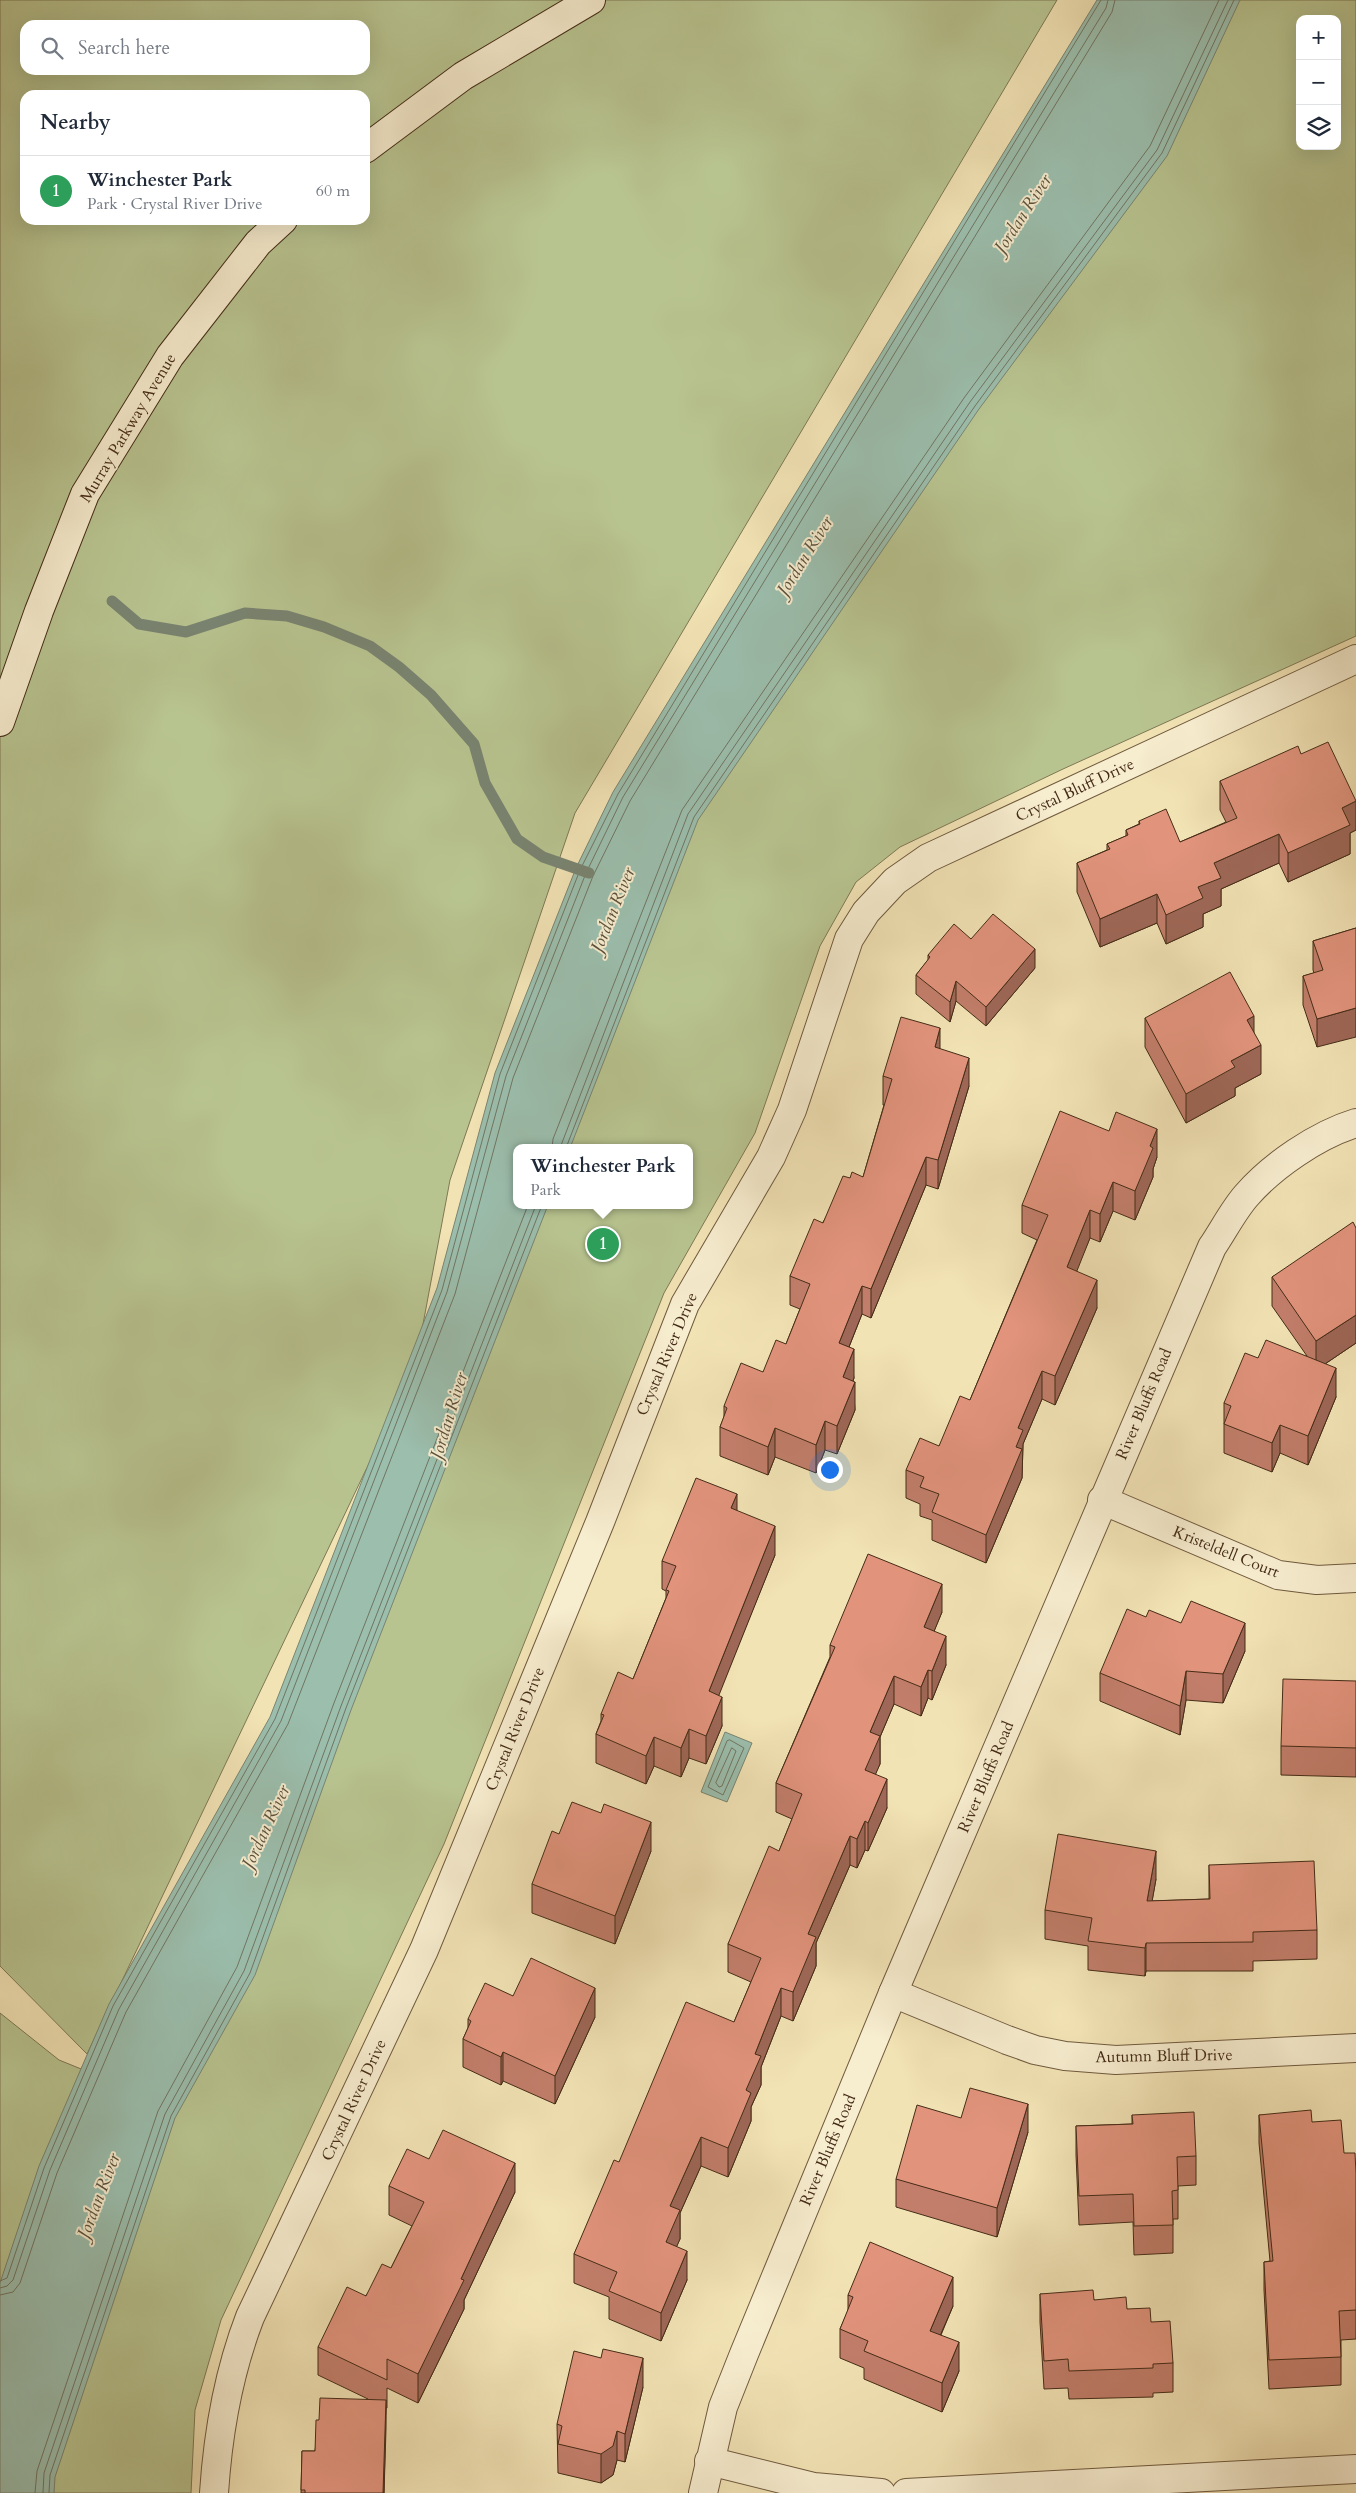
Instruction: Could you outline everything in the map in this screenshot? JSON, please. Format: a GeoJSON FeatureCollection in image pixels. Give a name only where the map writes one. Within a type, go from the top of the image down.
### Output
{"type":"FeatureCollection","features":[{"type":"Feature","properties":{"kind":"street"},"geometry":{"type":"LineString","coordinates":[[370,145],[463,76],[591,0]]}},
{"type":"Feature","properties":{"kind":"street","name":"Murray Parkway Avenue"},"geometry":{"type":"LineString","coordinates":[[0,722],[39,611],[85,494],[170,356],[258,243],[278,225]]}},
{"type":"Feature","properties":{"kind":"street","name":"Crystal Bluff Drive"},"geometry":{"type":"LineString","coordinates":[[838,971],[849,939],[866,912],[895,881],[928,858],[1356,659]]}},
{"type":"Feature","properties":{"kind":"street","name":"Crystal River Drive"},"geometry":{"type":"LineString","coordinates":[[214,2493],[217,2457],[228,2389],[237,2352],[247,2326],[424,1950],[600,1522],[685,1304],[766,1165],[792,1110],[838,971]]}},
{"type":"Feature","properties":{"kind":"street","name":"River Bluffs Road"},"geometry":{"type":"LineString","coordinates":[[703,2493],[723,2407],[740,2363],[893,1993],[1102,1500],[1212,1247],[1246,1196],[1290,1156],[1341,1128],[1356,1123]]}},
{"type":"Feature","properties":{"kind":"street","name":"Kristeldell Court"},"geometry":{"type":"LineString","coordinates":[[1102,1500],[1278,1575],[1317,1580],[1356,1578]]}},
{"type":"Feature","properties":{"kind":"street","name":"Autumn Bluff Drive"},"geometry":{"type":"LineString","coordinates":[[893,1993],[1006,2040],[1035,2050],[1065,2056],[1116,2060],[1356,2048]]}},
{"type":"Feature","properties":{"kind":"street"},"geometry":{"type":"LineString","coordinates":[[709,2461],[814,2487],[881,2493]]}},
{"type":"Feature","properties":{"kind":"street"},"geometry":{"type":"LineString","coordinates":[[906,2493],[1356,2469]]}},
{"type":"Feature","properties":{"kind":"green space"},"geometry":{"type":"Polygon","coordinates":[[[0,0],[1057,0],[575,813],[450,1180],[415,1367],[87,2054],[0,1966],[0,0]]]}},
{"type":"Feature","properties":{"kind":"green space"},"geometry":{"type":"Polygon","coordinates":[[[1172,0],[1356,0],[1356,636],[1063,769],[900,847],[856,882],[820,946],[755,1133],[664,1293],[444,1844],[221,2320],[195,2410],[191,2493],[0,2493],[0,2013],[59,2060],[133,2090],[528,1209],[693,1209],[693,1144],[550,1144],[655,864],[1172,0]]]}},
{"type":"Feature","properties":{"kind":"water","name":"Jordan River"},"geometry":{"type":"Polygon","coordinates":[[[1097,0],[1240,0],[1167,156],[979,409],[698,820],[572,1144],[513,1144],[513,1209],[546,1209],[351,1710],[255,1975],[175,2118],[55,2477],[54,2493],[0,2493],[0,2283],[39,2166],[109,2004],[270,1717],[437,1288],[495,1073],[576,868],[613,792],[1097,0]]]}},
{"type":"Feature","properties":{"kind":"water"},"geometry":{"type":"Polygon","coordinates":[[[725,1732],[752,1743],[727,1802],[701,1792],[725,1732]]]}},
{"type":"Feature","properties":{"kind":"building"},"geometry":{"type":"Polygon","coordinates":[[[1328,742],[1356,801],[1342,808],[1350,825],[1288,853],[1279,834],[1214,863],[1221,878],[1198,887],[1203,898],[1166,915],[1157,894],[1100,919],[1077,863],[1110,849],[1107,844],[1128,835],[1126,830],[1140,824],[1139,821],[1166,809],[1180,842],[1237,818],[1220,781],[1298,746],[1301,754],[1328,742]]]}},
{"type":"Feature","properties":{"kind":"building"},"geometry":{"type":"Polygon","coordinates":[[[993,914],[1035,949],[986,1007],[956,981],[950,1002],[916,975],[930,957],[928,955],[954,924],[971,939],[993,914]]]}},
{"type":"Feature","properties":{"kind":"building"},"geometry":{"type":"Polygon","coordinates":[[[1356,928],[1356,1008],[1317,1019],[1303,976],[1323,970],[1313,941],[1356,928]]]}},
{"type":"Feature","properties":{"kind":"building"},"geometry":{"type":"Polygon","coordinates":[[[1230,972],[1254,1016],[1247,1020],[1261,1045],[1231,1061],[1235,1067],[1186,1094],[1145,1018],[1230,972]]]}},
{"type":"Feature","properties":{"kind":"building"},"geometry":{"type":"Polygon","coordinates":[[[901,1017],[940,1028],[935,1047],[969,1058],[938,1160],[926,1157],[871,1289],[862,1286],[839,1343],[854,1349],[843,1377],[855,1382],[837,1426],[825,1421],[816,1445],[775,1428],[768,1447],[720,1427],[727,1408],[724,1406],[741,1363],[763,1372],[776,1340],[786,1344],[810,1284],[790,1276],[814,1219],[823,1223],[843,1176],[850,1178],[852,1172],[863,1177],[892,1079],[883,1076],[901,1017]]]}},
{"type":"Feature","properties":{"kind":"building"},"geometry":{"type":"Polygon","coordinates":[[[1060,1111],[1109,1131],[1116,1112],[1157,1129],[1150,1146],[1153,1148],[1135,1191],[1113,1182],[1100,1214],[1090,1210],[1067,1267],[1097,1280],[1055,1376],[1042,1371],[1018,1428],[1023,1430],[1016,1447],[1022,1449],[986,1535],[932,1512],[939,1494],[920,1487],[924,1477],[906,1470],[920,1438],[939,1446],[960,1396],[970,1400],[1048,1215],[1022,1205],[1060,1111]]]}},
{"type":"Feature","properties":{"kind":"building"},"geometry":{"type":"Polygon","coordinates":[[[1353,1222],[1356,1228],[1356,1315],[1316,1341],[1272,1277],[1353,1222]]]}},
{"type":"Feature","properties":{"kind":"building"},"geometry":{"type":"Polygon","coordinates":[[[1266,1340],[1336,1368],[1308,1436],[1280,1425],[1272,1443],[1224,1424],[1231,1406],[1224,1403],[1245,1353],[1258,1358],[1266,1340]]]}},
{"type":"Feature","properties":{"kind":"building"},"geometry":{"type":"Polygon","coordinates":[[[696,1478],[737,1494],[731,1508],[775,1526],[709,1691],[722,1697],[706,1736],[689,1729],[681,1748],[654,1737],[646,1756],[596,1734],[604,1715],[601,1714],[618,1672],[633,1679],[669,1591],[666,1590],[676,1566],[662,1561],[696,1478]]]}},
{"type":"Feature","properties":{"kind":"building"},"geometry":{"type":"Polygon","coordinates":[[[868,1554],[942,1584],[924,1627],[946,1636],[932,1671],[928,1670],[921,1687],[894,1676],[870,1732],[880,1736],[865,1770],[887,1779],[868,1823],[865,1821],[857,1839],[850,1836],[808,1934],[816,1937],[793,1992],[781,1988],[755,2054],[761,2056],[746,2090],[751,2093],[728,2148],[701,2137],[670,2206],[680,2210],[666,2242],[687,2251],[661,2313],[609,2291],[617,2272],[574,2254],[614,2160],[619,2162],[686,2002],[734,2022],[761,1958],[728,1944],[769,1846],[779,1851],[802,1794],[776,1783],[835,1647],[830,1645],[868,1554]]]}},
{"type":"Feature","properties":{"kind":"building"},"geometry":{"type":"Polygon","coordinates":[[[1191,1601],[1245,1623],[1223,1674],[1186,1671],[1180,1706],[1100,1673],[1127,1609],[1146,1617],[1149,1610],[1181,1623],[1191,1601]]]}},
{"type":"Feature","properties":{"kind":"building"},"geometry":{"type":"Polygon","coordinates":[[[1283,1679],[1356,1681],[1356,1748],[1281,1746],[1283,1679]]]}},
{"type":"Feature","properties":{"kind":"building"},"geometry":{"type":"Polygon","coordinates":[[[572,1802],[601,1813],[604,1804],[651,1822],[615,1916],[532,1884],[552,1831],[559,1834],[572,1802]]]}},
{"type":"Feature","properties":{"kind":"building"},"geometry":{"type":"Polygon","coordinates":[[[1058,1834],[1156,1851],[1147,1901],[1210,1899],[1209,1865],[1314,1861],[1317,1930],[1253,1932],[1253,1942],[1146,1943],[1145,1948],[1088,1941],[1092,1918],[1045,1910],[1058,1834]]]}},
{"type":"Feature","properties":{"kind":"building"},"geometry":{"type":"Polygon","coordinates":[[[531,1958],[595,1988],[555,2076],[503,2052],[501,2057],[463,2039],[471,2021],[468,2019],[485,1983],[513,1996],[531,1958]]]}},
{"type":"Feature","properties":{"kind":"building"},"geometry":{"type":"Polygon","coordinates":[[[970,2088],[1028,2104],[997,2208],[896,2179],[917,2105],[961,2118],[970,2088]]]}},
{"type":"Feature","properties":{"kind":"building"},"geometry":{"type":"Polygon","coordinates":[[[1311,2110],[1312,2122],[1341,2120],[1344,2153],[1355,2153],[1356,2310],[1339,2311],[1341,2357],[1269,2360],[1264,2262],[1273,2261],[1259,2115],[1311,2110]]]}},
{"type":"Feature","properties":{"kind":"building"},"geometry":{"type":"Polygon","coordinates":[[[1194,2112],[1196,2156],[1177,2157],[1178,2190],[1172,2191],[1173,2225],[1134,2226],[1133,2194],[1079,2196],[1076,2126],[1133,2124],[1132,2115],[1194,2112]]]}},
{"type":"Feature","properties":{"kind":"building"},"geometry":{"type":"Polygon","coordinates":[[[443,2130],[515,2163],[461,2279],[464,2280],[418,2374],[387,2359],[387,2380],[318,2347],[347,2287],[366,2296],[382,2264],[391,2268],[424,2202],[389,2186],[407,2149],[429,2159],[443,2130]]]}},
{"type":"Feature","properties":{"kind":"building"},"geometry":{"type":"Polygon","coordinates":[[[870,2242],[953,2277],[930,2331],[959,2342],[942,2383],[864,2351],[868,2341],[840,2329],[853,2297],[848,2295],[870,2242]]]}},
{"type":"Feature","properties":{"kind":"building"},"geometry":{"type":"Polygon","coordinates":[[[1093,2290],[1094,2300],[1126,2297],[1127,2309],[1150,2308],[1151,2322],[1170,2321],[1173,2363],[1153,2364],[1153,2368],[1069,2371],[1068,2359],[1044,2361],[1040,2294],[1093,2290]]]}},
{"type":"Feature","properties":{"kind":"building"},"geometry":{"type":"Polygon","coordinates":[[[603,2349],[643,2358],[625,2434],[617,2431],[613,2446],[601,2454],[558,2444],[562,2426],[557,2424],[574,2351],[601,2358],[603,2349]]]}},
{"type":"Feature","properties":{"kind":"building"},"geometry":{"type":"Polygon","coordinates":[[[320,2398],[386,2400],[383,2493],[305,2493],[305,2490],[301,2490],[302,2451],[315,2451],[316,2420],[319,2420],[320,2398]]]}},
{"type":"Feature","properties":{"kind":"waterway"},"geometry":{"type":"LineString","coordinates":[[112,601],[139,624],[186,632],[245,613],[287,616],[324,627],[370,646],[399,667],[431,695],[474,744],[485,783],[517,839],[543,857],[589,873]]}},
{"type":"Feature","properties":{"kind":"place","name":"Winchester Park"},"geometry":{"type":"Point","coordinates":[603,1244]}}]}
